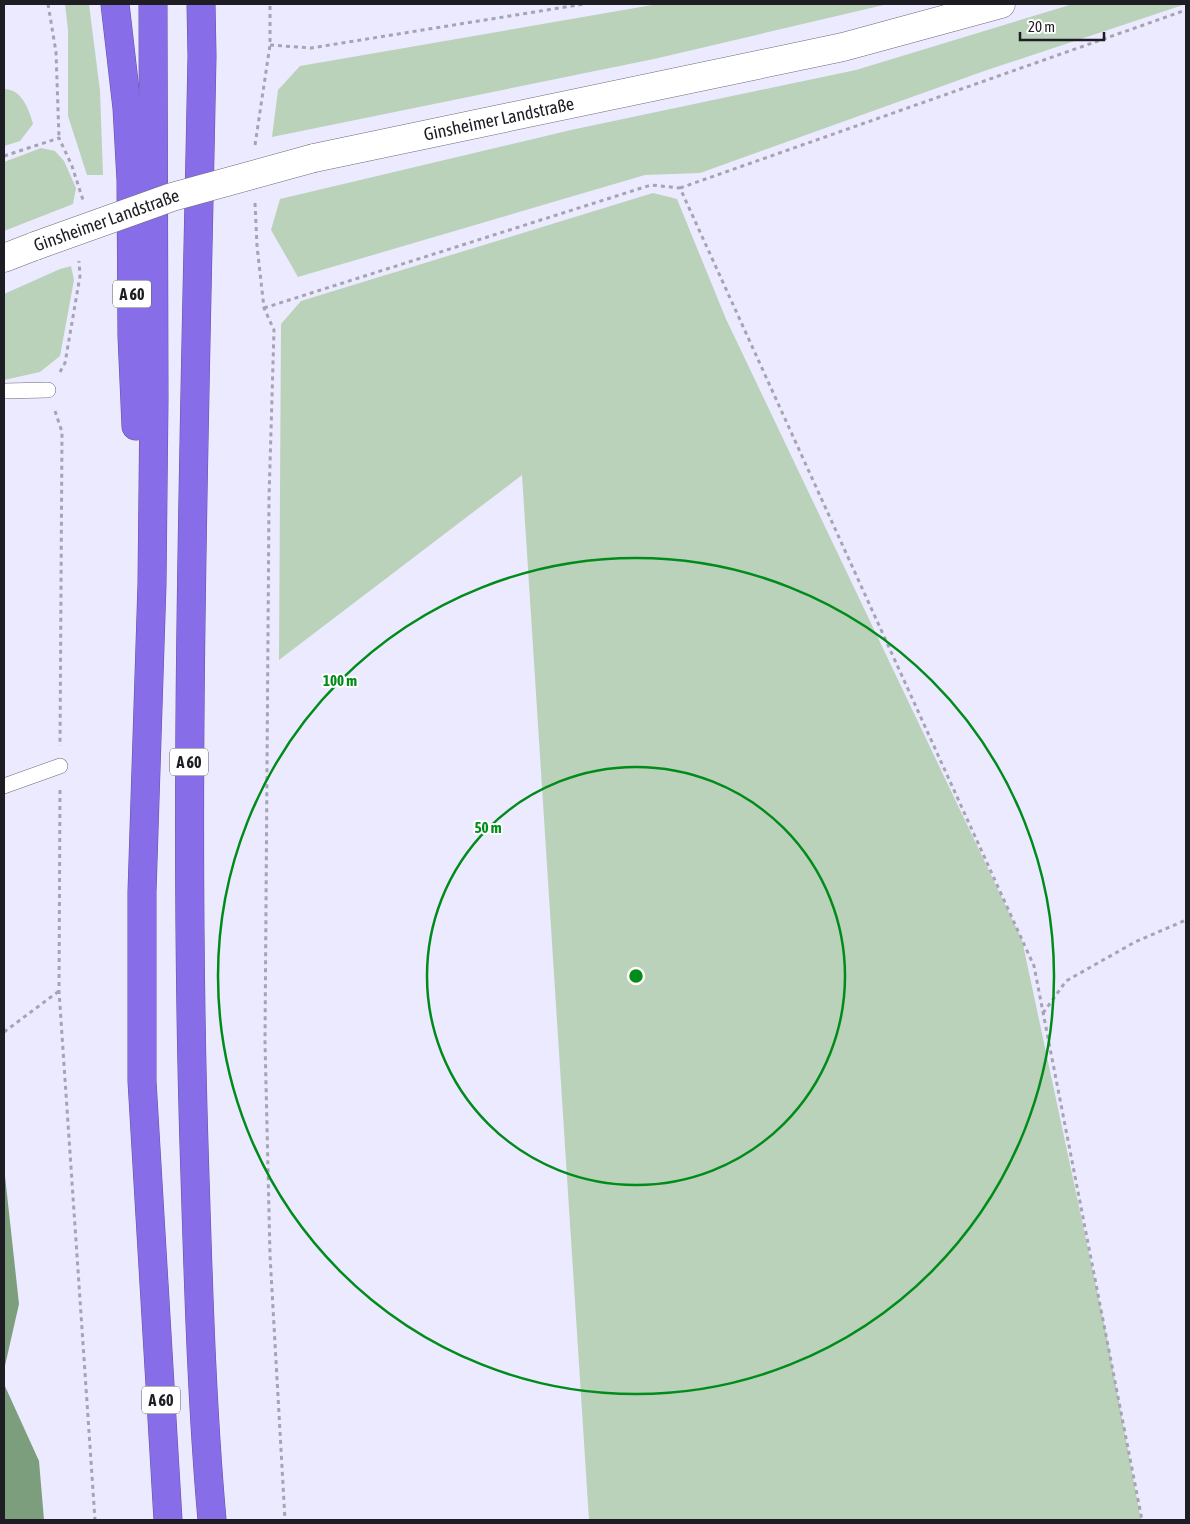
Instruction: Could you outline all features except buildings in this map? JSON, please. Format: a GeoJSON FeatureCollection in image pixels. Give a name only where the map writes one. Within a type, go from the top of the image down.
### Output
{"type":"FeatureCollection","features":[{"type":"Feature","properties":{"kind":"highway","name":"A 60"},"geometry":{"type":"LineString","coordinates":[[115,4],[127,108],[131,180],[132,336],[137,449],[152,584]]}},
{"type":"Feature","properties":{"kind":"highway","name":"A 60"},"geometry":{"type":"LineString","coordinates":[[153,4],[152,584],[142,892],[142,1081],[168,1520]]}},
{"type":"Feature","properties":{"kind":"highway","name":"A 60"},"geometry":{"type":"LineString","coordinates":[[201,4],[202,66],[189,709],[191,1028],[198,1289],[212,1520]]}},
{"type":"Feature","properties":{"kind":"main road","name":"Ginsheimer Landstraße"},"geometry":{"type":"LineString","coordinates":[[4,258],[172,197],[314,158],[843,47],[1001,4]]}},
{"type":"Feature","properties":{"kind":"lane"},"geometry":{"type":"LineString","coordinates":[[4,391],[48,390]]}},
{"type":"Feature","properties":{"kind":"lane"},"geometry":{"type":"LineString","coordinates":[[4,786],[60,766]]}},
{"type":"Feature","properties":{"kind":"path"},"geometry":{"type":"LineString","coordinates":[[48,4],[56,52],[59,138]]}},
{"type":"Feature","properties":{"kind":"path"},"geometry":{"type":"LineString","coordinates":[[254,155],[259,106],[270,45],[270,4]]}},
{"type":"Feature","properties":{"kind":"path"},"geometry":{"type":"LineString","coordinates":[[270,45],[312,48],[584,4]]}},
{"type":"Feature","properties":{"kind":"path"},"geometry":{"type":"LineString","coordinates":[[264,308],[650,184],[680,188],[1186,10]]}},
{"type":"Feature","properties":{"kind":"path"},"geometry":{"type":"LineString","coordinates":[[680,188],[1034,966],[1142,1520]]}},
{"type":"Feature","properties":{"kind":"path"},"geometry":{"type":"LineString","coordinates":[[255,200],[257,246],[264,308],[274,330],[269,508],[265,1041],[270,1255],[285,1520]]}},
{"type":"Feature","properties":{"kind":"path"},"geometry":{"type":"LineString","coordinates":[[48,390],[62,432],[59,991],[95,1520]]}},
{"type":"Feature","properties":{"kind":"path"},"geometry":{"type":"LineString","coordinates":[[1043,1013],[1066,981],[1135,942],[1186,920]]}},
{"type":"Feature","properties":{"kind":"path"},"geometry":{"type":"LineString","coordinates":[[4,1032],[59,991]]}},
{"type":"Feature","properties":{"kind":"shaded area"},"geometry":{"type":"Polygon","coordinates":[[[65,4],[89,4],[100,91],[103,175],[87,175],[68,116],[68,30],[65,4]]]}},
{"type":"Feature","properties":{"kind":"shaded area"},"geometry":{"type":"Polygon","coordinates":[[[658,4],[888,4],[654,59],[272,137],[278,90],[300,66],[658,4]]]}},
{"type":"Feature","properties":{"kind":"shaded area"},"geometry":{"type":"Polygon","coordinates":[[[1073,4],[1186,4],[987,70],[700,173],[645,175],[298,277],[271,230],[280,199],[571,130],[856,70],[1073,4]]]}},
{"type":"Feature","properties":{"kind":"shaded area"},"geometry":{"type":"Polygon","coordinates":[[[4,89],[16,92],[20,96],[27,107],[33,124],[20,141],[4,146],[4,89]]]}},
{"type":"Feature","properties":{"kind":"shaded area"},"geometry":{"type":"Polygon","coordinates":[[[41,148],[55,151],[64,161],[76,188],[73,204],[4,231],[4,162],[41,148]]]}},
{"type":"Feature","properties":{"kind":"shaded area"},"geometry":{"type":"Polygon","coordinates":[[[653,193],[677,199],[726,319],[1022,940],[1106,1333],[1141,1520],[589,1520],[522,475],[279,660],[281,324],[301,301],[653,193]]]}},
{"type":"Feature","properties":{"kind":"shaded area"},"geometry":{"type":"Polygon","coordinates":[[[71,266],[74,280],[60,356],[40,372],[4,380],[4,294],[71,266]]]}},
{"type":"Feature","properties":{"kind":"shaded area"},"geometry":{"type":"Polygon","coordinates":[[[4,1167],[19,1304],[4,1370],[4,1167]]]}},
{"type":"Feature","properties":{"kind":"shaded area"},"geometry":{"type":"Polygon","coordinates":[[[4,1384],[39,1461],[44,1520],[4,1520],[4,1384]]]}}]}
